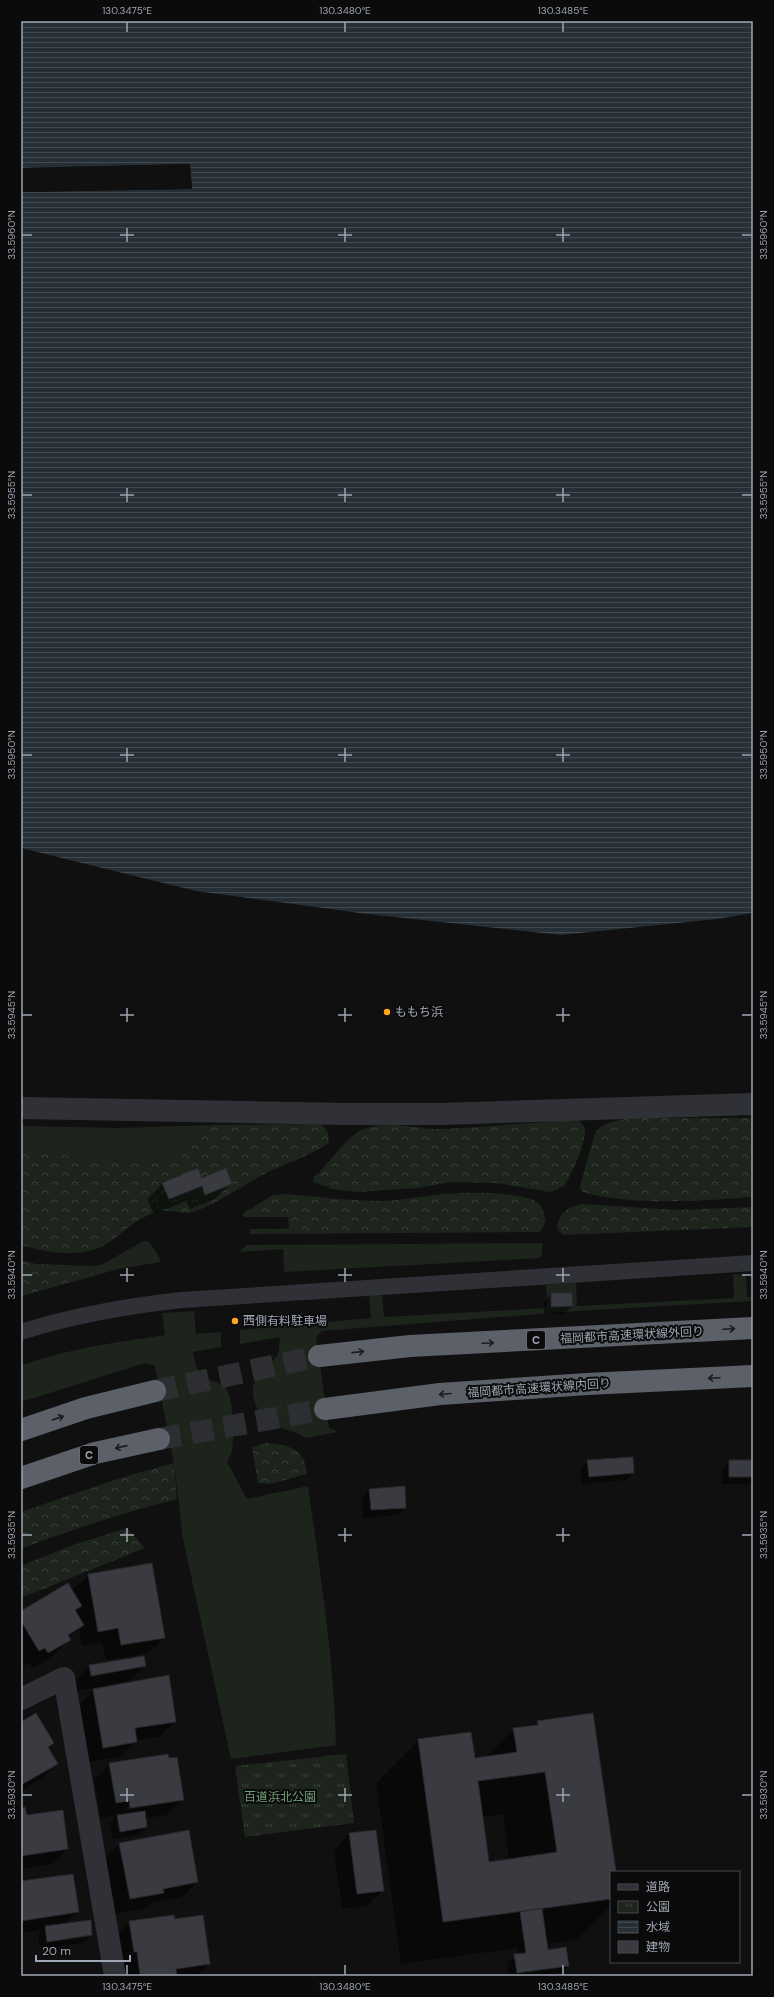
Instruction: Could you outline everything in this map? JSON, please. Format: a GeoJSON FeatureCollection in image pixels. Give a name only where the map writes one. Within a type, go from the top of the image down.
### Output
{"type":"FeatureCollection","features":[{"type":"Feature","properties":{"kind":"highway","name":"福岡都市高速環状線外回り"},"geometry":{"type":"LineString","coordinates":[[319,1356],[410,1346],[753,1328]]}},
{"type":"Feature","properties":{"kind":"highway","name":"福岡都市高速環状線内回り"},"geometry":{"type":"LineString","coordinates":[[325,1409],[448,1394],[588,1384],[753,1376]]}},
{"type":"Feature","properties":{"kind":"highway"},"geometry":{"type":"LineString","coordinates":[[21,1430],[86,1408],[155,1391]]}},
{"type":"Feature","properties":{"kind":"highway","name":"C"},"geometry":{"type":"LineString","coordinates":[[21,1478],[95,1453],[159,1439]]}},
{"type":"Feature","properties":{"kind":"street"},"geometry":{"type":"LineString","coordinates":[[21,1108],[336,1114],[440,1114],[753,1104]]}},
{"type":"Feature","properties":{"kind":"street"},"geometry":{"type":"LineString","coordinates":[[21,1699],[64,1678],[115,1976]]}},
{"type":"Feature","properties":{"kind":"lane"},"geometry":{"type":"LineString","coordinates":[[21,1332],[59,1320],[128,1305],[182,1300],[753,1263]]}},
{"type":"Feature","properties":{"kind":"green space"},"geometry":{"type":"Polygon","coordinates":[[[631,1118],[753,1118],[753,1197],[689,1201],[646,1201],[582,1192],[580,1186],[595,1133],[601,1127],[609,1123],[631,1118]]]}},
{"type":"Feature","properties":{"kind":"green space"},"geometry":{"type":"Polygon","coordinates":[[[578,1120],[585,1129],[583,1144],[574,1167],[564,1186],[551,1192],[496,1183],[451,1182],[418,1188],[358,1192],[332,1189],[313,1181],[314,1176],[319,1173],[339,1149],[351,1138],[362,1130],[372,1127],[382,1125],[403,1125],[444,1129],[578,1120]]]}},
{"type":"Feature","properties":{"kind":"green space"},"geometry":{"type":"Polygon","coordinates":[[[320,1124],[328,1132],[328,1144],[306,1156],[268,1172],[222,1199],[203,1208],[188,1213],[161,1211],[150,1214],[132,1224],[111,1241],[90,1251],[79,1253],[55,1252],[21,1245],[21,1150],[95,1159],[154,1163],[184,1150],[212,1125],[320,1124]]]}},
{"type":"Feature","properties":{"kind":"green space"},"geometry":{"type":"Polygon","coordinates":[[[212,1125],[184,1150],[154,1163],[95,1159],[21,1150],[21,1126],[120,1128],[212,1125]]]}},
{"type":"Feature","properties":{"kind":"green space"},"geometry":{"type":"Polygon","coordinates":[[[458,1193],[506,1194],[532,1199],[539,1204],[546,1221],[540,1232],[250,1234],[250,1229],[289,1229],[288,1217],[245,1217],[242,1214],[273,1195],[287,1194],[347,1200],[384,1201],[458,1193]]]}},
{"type":"Feature","properties":{"kind":"green space"},"geometry":{"type":"Polygon","coordinates":[[[583,1204],[678,1210],[753,1207],[753,1227],[564,1235],[559,1231],[557,1226],[563,1213],[569,1208],[583,1204]]]}},
{"type":"Feature","properties":{"kind":"green space"},"geometry":{"type":"Polygon","coordinates":[[[148,1241],[156,1251],[161,1262],[118,1269],[94,1276],[90,1266],[101,1265],[142,1242],[148,1241]]]}},
{"type":"Feature","properties":{"kind":"green space"},"geometry":{"type":"Polygon","coordinates":[[[543,1243],[541,1258],[284,1272],[283,1249],[239,1252],[247,1245],[543,1243]]]}},
{"type":"Feature","properties":{"kind":"green space"},"geometry":{"type":"Polygon","coordinates":[[[21,1260],[36,1264],[90,1266],[94,1276],[21,1296],[21,1260]]]}},
{"type":"Feature","properties":{"kind":"green space"},"geometry":{"type":"Polygon","coordinates":[[[733,1274],[746,1275],[747,1297],[753,1297],[753,1301],[577,1311],[322,1331],[316,1337],[329,1428],[338,1432],[306,1438],[295,1432],[272,1426],[261,1420],[253,1396],[253,1387],[257,1377],[278,1355],[280,1337],[240,1344],[240,1330],[371,1318],[369,1294],[382,1294],[384,1317],[547,1308],[546,1285],[576,1282],[577,1306],[734,1298],[733,1274]]]}},
{"type":"Feature","properties":{"kind":"green space"},"geometry":{"type":"Polygon","coordinates":[[[194,1311],[196,1334],[221,1332],[221,1347],[193,1352],[196,1366],[203,1377],[223,1385],[230,1397],[233,1416],[233,1435],[232,1452],[227,1462],[247,1499],[308,1486],[322,1583],[329,1647],[335,1712],[336,1745],[231,1759],[183,1539],[174,1463],[155,1366],[145,1363],[21,1402],[21,1366],[74,1350],[165,1335],[162,1313],[194,1311]]]}},
{"type":"Feature","properties":{"kind":"green space"},"geometry":{"type":"Polygon","coordinates":[[[267,1443],[283,1445],[295,1450],[303,1459],[307,1474],[270,1484],[258,1483],[252,1447],[267,1443]]]}},
{"type":"Feature","properties":{"kind":"green space"},"geometry":{"type":"Polygon","coordinates":[[[174,1463],[177,1499],[98,1522],[21,1549],[21,1512],[117,1479],[174,1463]]]}},
{"type":"Feature","properties":{"kind":"green space"},"geometry":{"type":"Polygon","coordinates":[[[127,1528],[145,1548],[21,1598],[21,1566],[70,1546],[127,1528]]]}},
{"type":"Feature","properties":{"kind":"green space","name":"百道浜北公園"},"geometry":{"type":"Polygon","coordinates":[[[346,1754],[354,1823],[245,1837],[235,1766],[346,1754]]]}},
{"type":"Feature","properties":{"kind":"water"},"geometry":{"type":"Polygon","coordinates":[[[21,21],[753,21],[753,913],[717,919],[561,935],[367,914],[196,891],[21,848],[21,192],[192,189],[190,164],[21,168],[21,21]]]}},
{"type":"Feature","properties":{"kind":"pier"},"geometry":{"type":"Polygon","coordinates":[[[190,164],[192,189],[21,192],[21,190],[190,187],[188,166],[21,170],[21,168],[190,164]]]}},
{"type":"Feature","properties":{"kind":"building"},"geometry":{"type":"Polygon","coordinates":[[[198,1168],[202,1178],[226,1168],[232,1184],[205,1195],[202,1186],[169,1199],[162,1183],[198,1168]]]}},
{"type":"Feature","properties":{"kind":"building"},"geometry":{"type":"Polygon","coordinates":[[[551,1293],[572,1293],[573,1306],[551,1307],[551,1293]]]}},
{"type":"Feature","properties":{"kind":"building"},"geometry":{"type":"Polygon","coordinates":[[[633,1457],[634,1473],[589,1477],[587,1460],[633,1457]]]}},
{"type":"Feature","properties":{"kind":"building"},"geometry":{"type":"Polygon","coordinates":[[[729,1460],[753,1460],[753,1477],[729,1477],[729,1460]]]}},
{"type":"Feature","properties":{"kind":"building"},"geometry":{"type":"Polygon","coordinates":[[[405,1486],[406,1508],[371,1510],[369,1489],[405,1486]]]}},
{"type":"Feature","properties":{"kind":"building"},"geometry":{"type":"Polygon","coordinates":[[[152,1563],[165,1638],[121,1645],[118,1628],[98,1632],[88,1574],[152,1563]]]}},
{"type":"Feature","properties":{"kind":"building"},"geometry":{"type":"Polygon","coordinates":[[[68,1583],[82,1606],[75,1610],[84,1625],[68,1635],[71,1640],[48,1653],[45,1648],[39,1651],[21,1621],[21,1611],[68,1583]]]}},
{"type":"Feature","properties":{"kind":"building"},"geometry":{"type":"Polygon","coordinates":[[[144,1656],[146,1666],[91,1676],[89,1665],[144,1656]]]}},
{"type":"Feature","properties":{"kind":"building"},"geometry":{"type":"Polygon","coordinates":[[[169,1675],[176,1722],[135,1728],[137,1742],[103,1748],[93,1689],[169,1675]]]}},
{"type":"Feature","properties":{"kind":"building"},"geometry":{"type":"Polygon","coordinates":[[[36,1713],[54,1743],[48,1747],[58,1764],[21,1785],[21,1722],[36,1713]]]}},
{"type":"Feature","properties":{"kind":"building"},"geometry":{"type":"Polygon","coordinates":[[[593,1713],[616,1871],[610,1871],[610,1899],[443,1922],[418,1739],[471,1732],[475,1758],[517,1752],[513,1728],[538,1725],[537,1721],[593,1713]],[[545,1772],[478,1781],[489,1862],[557,1852],[545,1772]]]}},
{"type":"Feature","properties":{"kind":"building"},"geometry":{"type":"Polygon","coordinates":[[[168,1754],[169,1758],[177,1757],[184,1800],[130,1808],[129,1801],[116,1803],[109,1763],[168,1754]]]}},
{"type":"Feature","properties":{"kind":"building"},"geometry":{"type":"Polygon","coordinates":[[[25,1807],[27,1815],[63,1810],[68,1849],[21,1856],[21,1808],[25,1807]]]}},
{"type":"Feature","properties":{"kind":"building"},"geometry":{"type":"Polygon","coordinates":[[[145,1811],[147,1827],[120,1832],[117,1815],[145,1811]]]}},
{"type":"Feature","properties":{"kind":"building"},"geometry":{"type":"Polygon","coordinates":[[[189,1830],[198,1882],[163,1889],[164,1893],[130,1899],[119,1843],[189,1830]]]}},
{"type":"Feature","properties":{"kind":"building"},"geometry":{"type":"Polygon","coordinates":[[[376,1830],[384,1891],[357,1894],[349,1833],[376,1830]]]}},
{"type":"Feature","properties":{"kind":"building"},"geometry":{"type":"Polygon","coordinates":[[[73,1874],[79,1912],[21,1921],[21,1881],[73,1874]]]}},
{"type":"Feature","properties":{"kind":"building"},"geometry":{"type":"Polygon","coordinates":[[[542,1908],[548,1950],[566,1947],[569,1966],[517,1973],[514,1954],[526,1953],[520,1912],[542,1908]]]}},
{"type":"Feature","properties":{"kind":"building"},"geometry":{"type":"Polygon","coordinates":[[[174,1915],[175,1919],[203,1915],[210,1964],[176,1969],[177,1976],[140,1976],[137,1952],[134,1952],[129,1921],[174,1915]]]}},
{"type":"Feature","properties":{"kind":"building"},"geometry":{"type":"Polygon","coordinates":[[[91,1920],[92,1935],[47,1942],[45,1926],[91,1920]]]}},
{"type":"Feature","properties":{"kind":"tunnel"},"geometry":{"type":"LineString","coordinates":[[155,1391],[319,1356]]}},
{"type":"Feature","properties":{"kind":"tunnel"},"geometry":{"type":"LineString","coordinates":[[159,1439],[325,1409]]}},
{"type":"Feature","properties":{"kind":"place","name":"ももち浜"},"geometry":{"type":"Point","coordinates":[387,1012]}},
{"type":"Feature","properties":{"kind":"place","name":"西側有料駐車場"},"geometry":{"type":"Point","coordinates":[235,1321]}}]}
